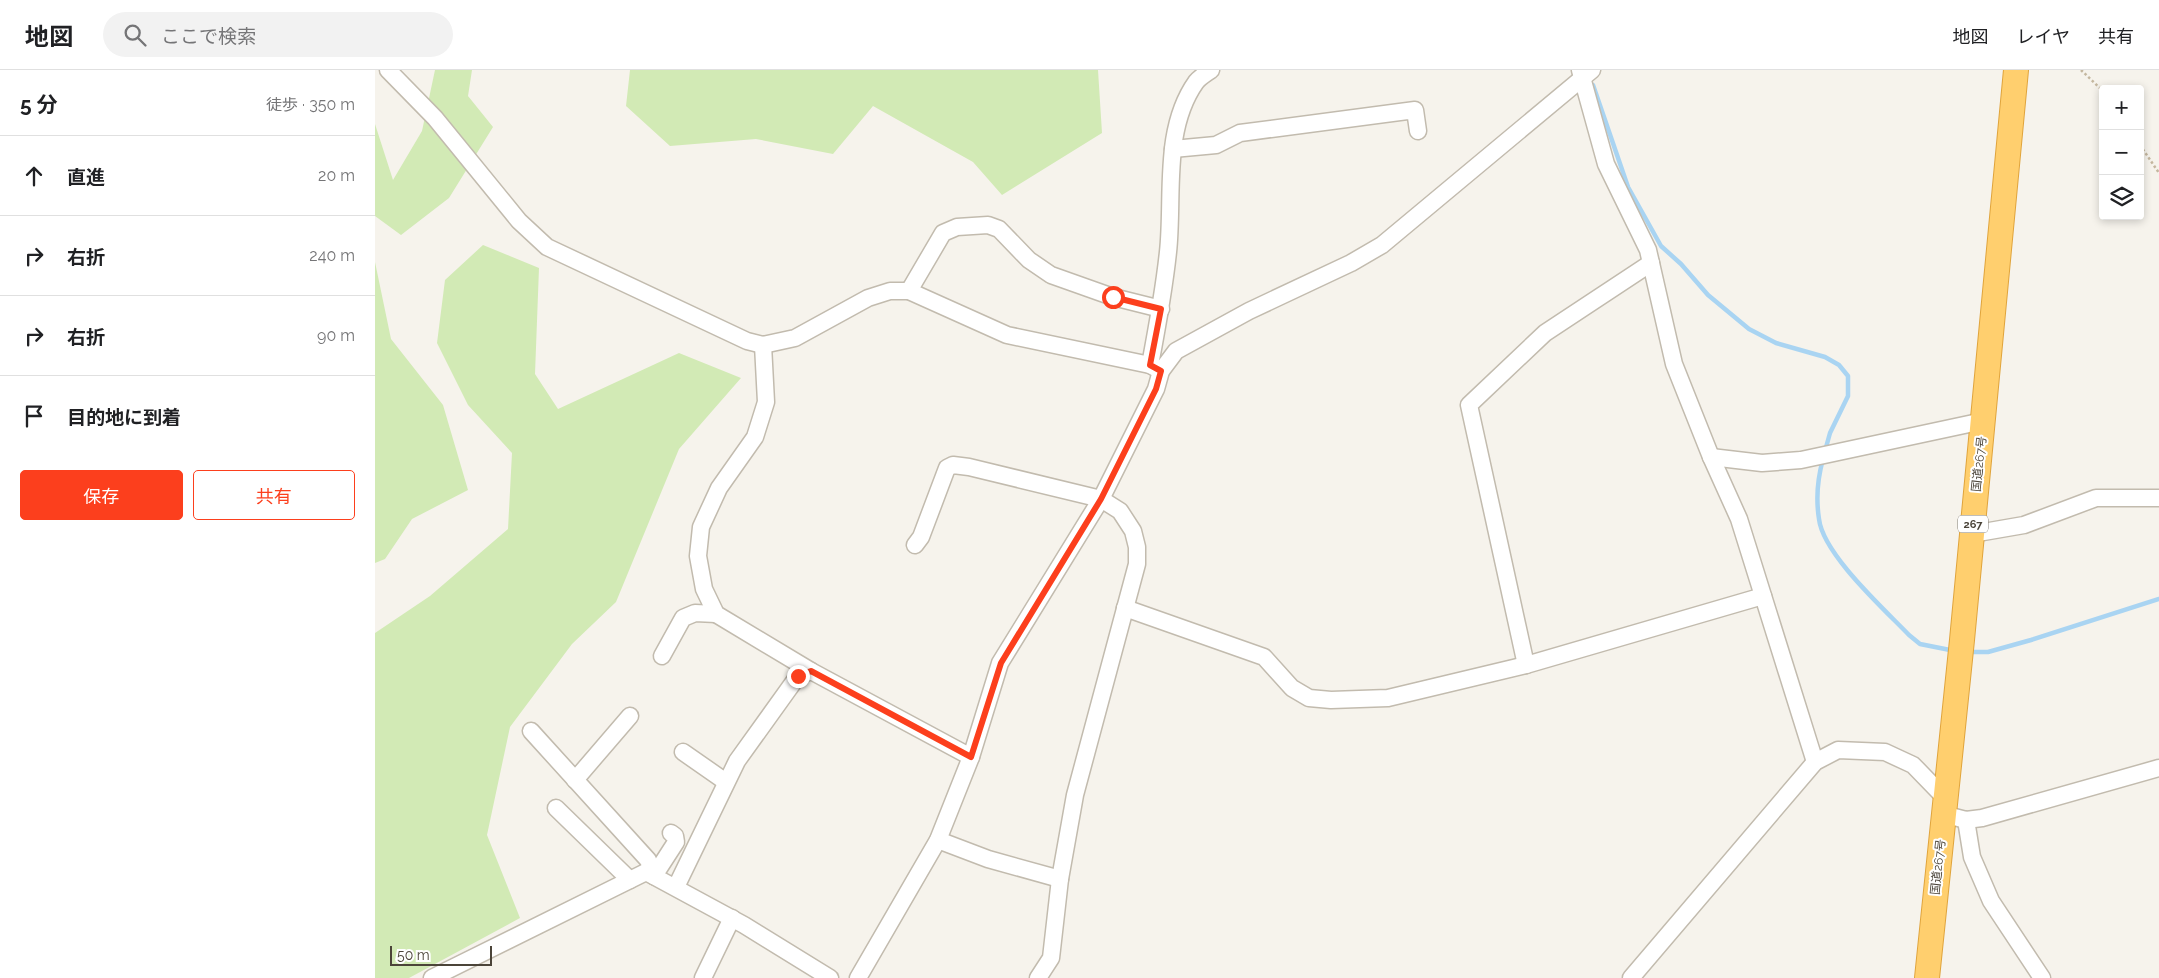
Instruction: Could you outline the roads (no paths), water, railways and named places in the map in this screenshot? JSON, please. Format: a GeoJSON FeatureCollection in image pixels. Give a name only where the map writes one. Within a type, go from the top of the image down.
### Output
{"type":"FeatureCollection","features":[{"type":"Feature","properties":{"kind":"highway","name":"国道267号"},"geometry":{"type":"LineString","coordinates":[[1927,978],[2016,70]]}},
{"type":"Feature","properties":{"kind":"street"},"geometry":{"type":"LineString","coordinates":[[388,70],[435,118],[519,221],[547,247],[747,341],[763,345],[795,338],[868,298],[890,291],[909,291],[1007,335],[1155,368]]}},
{"type":"Feature","properties":{"kind":"street"},"geometry":{"type":"LineString","coordinates":[[858,978],[938,840],[971,757],[1001,663],[1101,499],[1156,389],[1155,368],[1168,250],[1173,149],[1181,111],[1197,80],[1211,70]]}},
{"type":"Feature","properties":{"kind":"street"},"geometry":{"type":"LineString","coordinates":[[1155,368],[1176,351],[1198,337],[1351,263],[1382,245],[1585,72],[1606,164],[1648,250],[1674,364],[1711,457],[1739,520],[1815,762]]}},
{"type":"Feature","properties":{"kind":"street"},"geometry":{"type":"LineString","coordinates":[[1173,149],[1216,145],[1240,133],[1415,110],[1419,131]]}},
{"type":"Feature","properties":{"kind":"street"},"geometry":{"type":"LineString","coordinates":[[909,291],[943,233],[957,227],[988,224],[999,229],[1029,260],[1051,275],[1113,297],[1161,309]]}},
{"type":"Feature","properties":{"kind":"street"},"geometry":{"type":"LineString","coordinates":[[1526,665],[1469,405],[1545,333],[1651,263]]}},
{"type":"Feature","properties":{"kind":"street"},"geometry":{"type":"LineString","coordinates":[[716,614],[704,589],[698,556],[701,526],[719,488],[755,437],[766,402],[763,345]]}},
{"type":"Feature","properties":{"kind":"street"},"geometry":{"type":"LineString","coordinates":[[1711,457],[1762,463],[1814,458],[1983,421]]}},
{"type":"Feature","properties":{"kind":"street"},"geometry":{"type":"LineString","coordinates":[[915,544],[921,537],[947,468],[953,465],[969,467],[1101,499],[1120,512],[1133,531],[1137,547],[1137,564],[1075,794],[1060,879],[1051,958],[1038,978]]}},
{"type":"Feature","properties":{"kind":"street"},"geometry":{"type":"LineString","coordinates":[[1972,534],[2024,525],[2096,498],[2159,498]]}},
{"type":"Feature","properties":{"kind":"street"},"geometry":{"type":"LineString","coordinates":[[1125,608],[1264,657],[1293,688],[1309,698],[1331,700],[1387,698],[1526,665],[1763,596]]}},
{"type":"Feature","properties":{"kind":"street"},"geometry":{"type":"LineString","coordinates":[[662,656],[683,618],[695,613],[716,614],[811,671],[971,757]]}},
{"type":"Feature","properties":{"kind":"street"},"geometry":{"type":"LineString","coordinates":[[676,887],[737,761],[798,676],[811,671]]}},
{"type":"Feature","properties":{"kind":"street"},"geometry":{"type":"LineString","coordinates":[[575,780],[630,716]]}},
{"type":"Feature","properties":{"kind":"street"},"geometry":{"type":"LineString","coordinates":[[531,731],[648,860],[654,876]]}},
{"type":"Feature","properties":{"kind":"street"},"geometry":{"type":"LineString","coordinates":[[1631,978],[1815,762],[1838,750],[1885,752],[1913,765],[1944,806],[1966,820],[1982,818],[2159,768]]}},
{"type":"Feature","properties":{"kind":"street"},"geometry":{"type":"LineString","coordinates":[[683,752],[726,782]]}},
{"type":"Feature","properties":{"kind":"street"},"geometry":{"type":"LineString","coordinates":[[556,808],[630,880]]}},
{"type":"Feature","properties":{"kind":"street"},"geometry":{"type":"LineString","coordinates":[[1966,820],[1972,857],[1991,901],[2042,978]]}},
{"type":"Feature","properties":{"kind":"street"},"geometry":{"type":"LineString","coordinates":[[654,876],[676,842],[675,836],[671,833]]}},
{"type":"Feature","properties":{"kind":"street"},"geometry":{"type":"LineString","coordinates":[[938,840],[988,859],[1060,879]]}},
{"type":"Feature","properties":{"kind":"street"},"geometry":{"type":"LineString","coordinates":[[432,978],[449,974],[646,872],[732,918],[830,978]]}},
{"type":"Feature","properties":{"kind":"street"},"geometry":{"type":"LineString","coordinates":[[703,978],[732,918]]}},
{"type":"Feature","properties":{"kind":"waterway"},"geometry":{"type":"LineString","coordinates":[[1593,85],[1628,187],[1661,246],[1681,264],[1708,295],[1749,329],[1776,343],[1825,357],[1839,365],[1848,376],[1848,396],[1830,433],[1825,451]]}},
{"type":"Feature","properties":{"kind":"waterway"},"geometry":{"type":"LineString","coordinates":[[1823,459],[1818,489],[1818,512],[1823,533],[1831,548],[1856,580],[1909,635],[1920,644],[1955,651]]}},
{"type":"Feature","properties":{"kind":"waterway"},"geometry":{"type":"LineString","coordinates":[[1968,652],[1988,652],[2159,599]]}}]}
